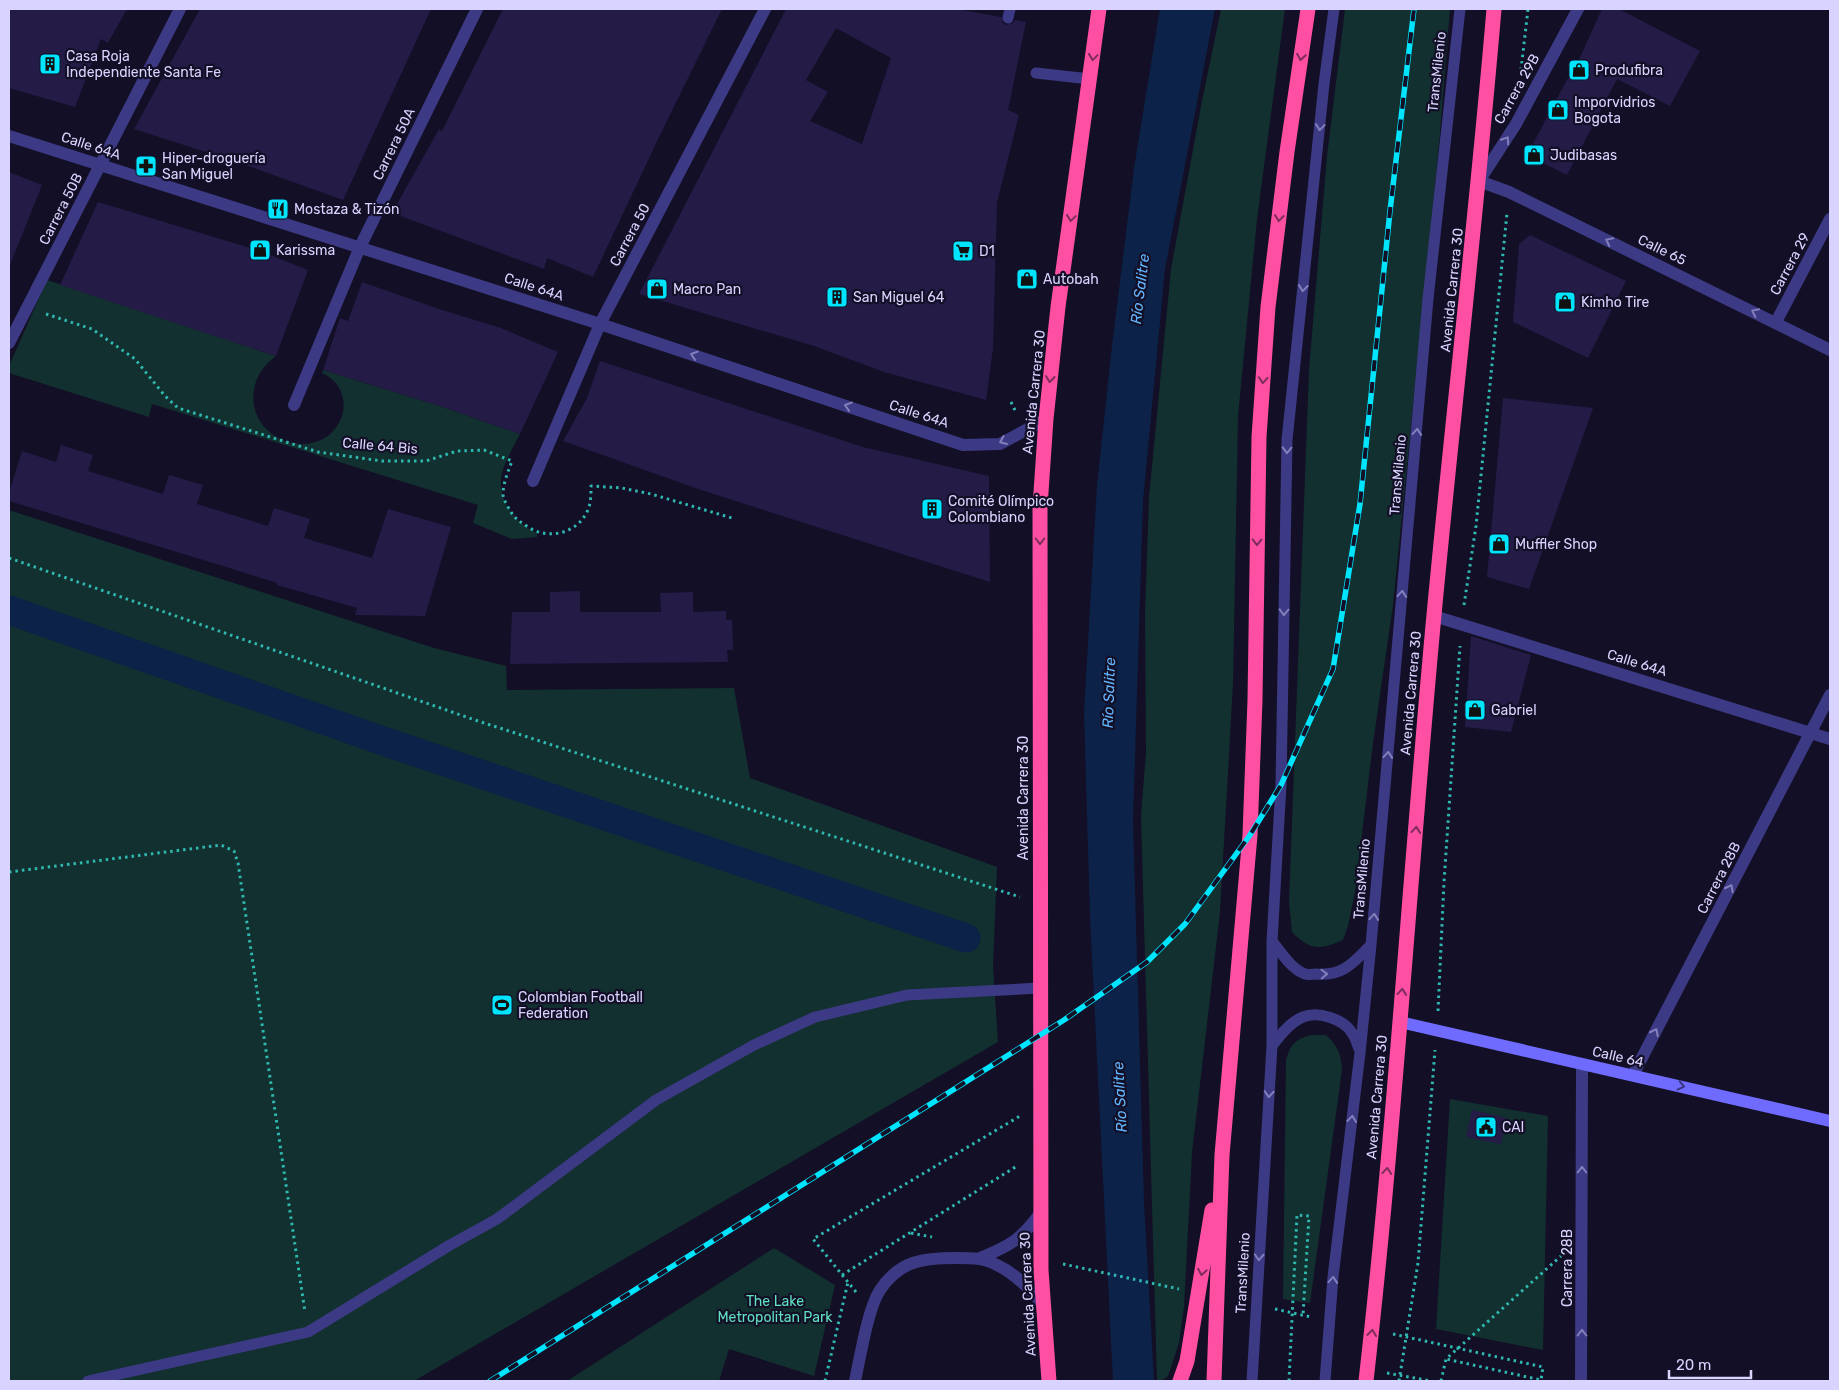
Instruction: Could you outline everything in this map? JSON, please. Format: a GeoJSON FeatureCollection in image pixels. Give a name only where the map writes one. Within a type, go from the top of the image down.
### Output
{"type":"FeatureCollection","features":[{"type":"Feature","properties":{"kind":"highway","name":"Avenida Carrera 30"},"geometry":{"type":"LineString","coordinates":[[1049,1381],[1043,1305],[1040,1212],[1040,507],[1046,419],[1058,308],[1099,9]]}},
{"type":"Feature","properties":{"kind":"highway"},"geometry":{"type":"LineString","coordinates":[[1214,1381],[1222,1154],[1250,836],[1255,700],[1259,437],[1268,307],[1286,152],[1308,9]]}},
{"type":"Feature","properties":{"kind":"highway","name":"Avenida Carrera 30"},"geometry":{"type":"LineString","coordinates":[[1367,1375],[1380,1253],[1434,616],[1479,181],[1494,9]]}},
{"type":"Feature","properties":{"kind":"highway"},"geometry":{"type":"LineString","coordinates":[[1180,1381],[1187,1361],[1222,1154]]}},
{"type":"Feature","properties":{"kind":"street","name":"Carrera 50B"},"geometry":{"type":"LineString","coordinates":[[9,342],[180,9]]}},
{"type":"Feature","properties":{"kind":"street","name":"Carrera 50A"},"geometry":{"type":"LineString","coordinates":[[294,405],[360,247],[477,9]]}},
{"type":"Feature","properties":{"kind":"street","name":"Carrera 50"},"geometry":{"type":"LineString","coordinates":[[533,481],[600,324],[764,9]]}},
{"type":"Feature","properties":{"kind":"street"},"geometry":{"type":"LineString","coordinates":[[1089,9],[1097,25]]}},
{"type":"Feature","properties":{"kind":"street","name":"Carrera 29B"},"geometry":{"type":"LineString","coordinates":[[1479,181],[1516,124],[1578,9]]}},
{"type":"Feature","properties":{"kind":"street","name":"Calle 64A"},"geometry":{"type":"LineString","coordinates":[[9,136],[600,324],[963,445],[1000,444],[1046,419]]}},
{"type":"Feature","properties":{"kind":"street","name":"Calle 65"},"geometry":{"type":"LineString","coordinates":[[1479,181],[1509,192],[1830,350]]}},
{"type":"Feature","properties":{"kind":"street","name":"Carrera 29"},"geometry":{"type":"LineString","coordinates":[[1776,322],[1830,219]]}},
{"type":"Feature","properties":{"kind":"street","name":"Calle 64A"},"geometry":{"type":"LineString","coordinates":[[1434,616],[1830,739]]}},
{"type":"Feature","properties":{"kind":"street","name":"Carrera 28B"},"geometry":{"type":"LineString","coordinates":[[1633,1075],[1830,695]]}},
{"type":"Feature","properties":{"kind":"street","name":"Calle 64"},"geometry":{"type":"LineString","coordinates":[[1400,1022],[1830,1121]]}},
{"type":"Feature","properties":{"kind":"street","name":"Carrera 28B"},"geometry":{"type":"LineString","coordinates":[[1582,1064],[1582,1381]]}},
{"type":"Feature","properties":{"kind":"street"},"geometry":{"type":"LineString","coordinates":[[855,1381],[871,1312],[879,1291],[893,1273],[909,1264],[930,1258],[980,1258],[1006,1248],[1027,1231],[1040,1212]]}},
{"type":"Feature","properties":{"kind":"street"},"geometry":{"type":"LineString","coordinates":[[980,1258],[998,1265],[1017,1278],[1031,1290],[1043,1305]]}},
{"type":"Feature","properties":{"kind":"lane","name":"TransMilenio"},"geometry":{"type":"LineString","coordinates":[[1252,1381],[1272,1046],[1272,941],[1281,785],[1288,440],[1324,84],[1334,9]]}},
{"type":"Feature","properties":{"kind":"lane","name":"TransMilenio"},"geometry":{"type":"LineString","coordinates":[[1325,1381],[1333,1277],[1371,945],[1428,299],[1460,9]]}},
{"type":"Feature","properties":{"kind":"lane"},"geometry":{"type":"LineString","coordinates":[[1036,73],[1090,80]]}},
{"type":"Feature","properties":{"kind":"lane"},"geometry":{"type":"LineString","coordinates":[[1272,941],[1290,963],[1305,974],[1323,975],[1337,974],[1350,966],[1371,945]]}},
{"type":"Feature","properties":{"kind":"lane"},"geometry":{"type":"LineString","coordinates":[[88,1381],[308,1332],[450,1245],[497,1219],[656,1100],[754,1045],[816,1017],[907,995],[1040,988]]}},
{"type":"Feature","properties":{"kind":"lane"},"geometry":{"type":"LineString","coordinates":[[1272,1046],[1285,1029],[1302,1017],[1318,1014],[1336,1020],[1352,1032],[1360,1053]]}},
{"type":"Feature","properties":{"kind":"path"},"geometry":{"type":"LineString","coordinates":[[1520,78],[1528,9]]}},
{"type":"Feature","properties":{"kind":"path"},"geometry":{"type":"LineString","coordinates":[[1399,1381],[1418,1262],[1437,1030],[1444,882],[1461,624],[1476,526],[1509,192]]}},
{"type":"Feature","properties":{"kind":"path","name":"Calle 64 Bis"},"geometry":{"type":"LineString","coordinates":[[26,307],[92,329],[135,359],[165,396],[178,408],[318,452],[382,461],[426,461],[457,451],[484,450],[512,462],[504,486],[504,500],[514,518],[537,533],[552,535],[568,531],[582,521],[591,500],[591,486],[622,488],[651,494],[732,518]]}},
{"type":"Feature","properties":{"kind":"path"},"geometry":{"type":"LineString","coordinates":[[9,558],[475,720],[1021,897]]}},
{"type":"Feature","properties":{"kind":"path"},"geometry":{"type":"LineString","coordinates":[[9,872],[221,845],[234,850],[239,872],[308,1332]]}},
{"type":"Feature","properties":{"kind":"path"},"geometry":{"type":"LineString","coordinates":[[871,1312],[813,1239],[1018,1117]]}},
{"type":"Feature","properties":{"kind":"path"},"geometry":{"type":"LineString","coordinates":[[842,1275],[1017,1166]]}},
{"type":"Feature","properties":{"kind":"path"},"geometry":{"type":"LineString","coordinates":[[1289,1381],[1296,1215],[1309,1216],[1303,1315]]}},
{"type":"Feature","properties":{"kind":"path"},"geometry":{"type":"LineString","coordinates":[[1441,1381],[1446,1360],[1582,1237]]}},
{"type":"Feature","properties":{"kind":"path"},"geometry":{"type":"LineString","coordinates":[[826,1381],[848,1282]]}},
{"type":"Feature","properties":{"kind":"path"},"geometry":{"type":"LineString","coordinates":[[1446,1360],[1541,1380],[1543,1367]]}},
{"type":"Feature","properties":{"kind":"path"},"geometry":{"type":"LineString","coordinates":[[1367,1375],[1400,1375],[1431,1381]]}},
{"type":"Feature","properties":{"kind":"green space"},"geometry":{"type":"Polygon","coordinates":[[[1221,9],[1285,9],[1257,219],[1238,416],[1233,684],[1220,912],[1192,1153],[1184,1307],[1179,1343],[1168,1376],[1161,1381],[1157,1381],[1141,816],[1146,752],[1145,614],[1149,497],[1171,269],[1221,9]]]}},
{"type":"Feature","properties":{"kind":"green space"},"geometry":{"type":"Polygon","coordinates":[[[1345,9],[1450,9],[1439,145],[1393,605],[1373,743],[1355,892],[1343,940],[1328,946],[1316,947],[1305,943],[1292,932],[1289,902],[1309,370],[1327,156],[1345,9]]]}},
{"type":"Feature","properties":{"kind":"green space"},"geometry":{"type":"Polygon","coordinates":[[[47,280],[276,356],[261,371],[255,383],[253,397],[258,417],[264,427],[273,435],[283,440],[307,444],[329,435],[336,428],[341,419],[344,401],[337,385],[331,378],[322,373],[323,370],[440,406],[520,434],[502,473],[502,492],[509,509],[521,523],[537,533],[537,537],[512,539],[473,523],[478,505],[152,404],[149,417],[9,373],[9,366],[47,280]]]}},
{"type":"Feature","properties":{"kind":"green space","name":"Colombian Football Federation"},"geometry":{"type":"Polygon","coordinates":[[[9,510],[434,648],[506,666],[507,690],[734,688],[750,778],[997,867],[993,967],[998,1042],[414,1381],[9,1381],[9,510]]]}},
{"type":"Feature","properties":{"kind":"green space"},"geometry":{"type":"Polygon","coordinates":[[[1311,1035],[1326,1035],[1330,1039],[1338,1051],[1342,1070],[1310,1303],[1283,1299],[1286,1060],[1294,1043],[1311,1035]]]}},
{"type":"Feature","properties":{"kind":"green space"},"geometry":{"type":"Polygon","coordinates":[[[1450,1099],[1548,1116],[1543,1350],[1436,1329],[1450,1099]]]}},
{"type":"Feature","properties":{"kind":"green space","name":"The Lake Metropolitan Park"},"geometry":{"type":"Polygon","coordinates":[[[774,1248],[835,1285],[814,1376],[729,1349],[719,1381],[567,1381],[774,1248]]]}},
{"type":"Feature","properties":{"kind":"water","name":"Río Salitre"},"geometry":{"type":"Polygon","coordinates":[[[1160,9],[1215,9],[1165,269],[1143,501],[1133,821],[1144,1202],[1154,1381],[1113,1381],[1090,917],[1084,712],[1097,485],[1112,346],[1134,168],[1160,9]]]}},
{"type":"Feature","properties":{"kind":"building","name":"Casa Roja Independiente Santa Fe"},"geometry":{"type":"Polygon","coordinates":[[[9,9],[127,9],[108,43],[101,39],[75,107],[9,88],[9,9]]]}},
{"type":"Feature","properties":{"kind":"building"},"geometry":{"type":"Polygon","coordinates":[[[200,9],[431,9],[343,200],[240,163],[134,129],[200,9]]]}},
{"type":"Feature","properties":{"kind":"building"},"geometry":{"type":"Polygon","coordinates":[[[503,9],[722,9],[593,277],[547,258],[544,269],[392,213],[439,129],[442,131],[503,9]]]}},
{"type":"Feature","properties":{"kind":"building"},"geometry":{"type":"Polygon","coordinates":[[[786,9],[957,9],[1001,17],[1003,23],[1007,25],[1015,20],[1026,22],[1008,110],[1019,115],[997,202],[993,349],[986,400],[884,372],[814,346],[639,294],[786,9]],[[836,28],[806,80],[828,92],[810,121],[862,144],[891,58],[836,28]]]}},
{"type":"Feature","properties":{"kind":"building"},"geometry":{"type":"Polygon","coordinates":[[[1602,9],[1619,9],[1700,51],[1670,106],[1617,79],[1567,175],[1527,155],[1569,76],[1571,77],[1602,9]]]}},
{"type":"Feature","properties":{"kind":"building"},"geometry":{"type":"Polygon","coordinates":[[[9,172],[42,185],[10,265],[9,265],[9,172]]]}},
{"type":"Feature","properties":{"kind":"building"},"geometry":{"type":"Polygon","coordinates":[[[98,202],[260,251],[308,270],[276,356],[60,285],[98,202]]]}},
{"type":"Feature","properties":{"kind":"building","name":"Kimho Tire"},"geometry":{"type":"Polygon","coordinates":[[[1530,235],[1626,281],[1588,358],[1513,322],[1519,244],[1530,235]]]}},
{"type":"Feature","properties":{"kind":"building"},"geometry":{"type":"Polygon","coordinates":[[[362,282],[501,328],[558,352],[520,434],[440,406],[323,370],[340,318],[348,321],[362,282]]]}},
{"type":"Feature","properties":{"kind":"building"},"geometry":{"type":"Polygon","coordinates":[[[600,361],[863,447],[989,476],[990,582],[701,490],[563,441],[587,398],[600,361]]]}},
{"type":"Feature","properties":{"kind":"building"},"geometry":{"type":"Polygon","coordinates":[[[1503,398],[1593,408],[1529,589],[1487,577],[1503,398]]]}},
{"type":"Feature","properties":{"kind":"building"},"geometry":{"type":"Polygon","coordinates":[[[61,445],[93,455],[88,471],[163,494],[169,475],[203,485],[197,504],[268,526],[274,508],[310,519],[304,538],[372,558],[388,509],[451,527],[425,616],[355,615],[357,608],[277,585],[277,583],[223,566],[9,501],[9,493],[22,451],[56,462],[61,445]]]}},
{"type":"Feature","properties":{"kind":"building"},"geometry":{"type":"Polygon","coordinates":[[[580,591],[580,612],[661,612],[660,593],[693,592],[693,612],[726,611],[726,620],[732,620],[733,650],[727,650],[728,662],[510,664],[512,612],[550,612],[550,592],[580,591]]]}},
{"type":"Feature","properties":{"kind":"building"},"geometry":{"type":"Polygon","coordinates":[[[1471,636],[1531,655],[1511,732],[1465,727],[1471,636]]]}},
{"type":"Feature","properties":{"kind":"building","name":"CAI"},"geometry":{"type":"Polygon","coordinates":[[[1472,1110],[1507,1118],[1501,1144],[1466,1137],[1472,1110]]]}},
{"type":"Feature","properties":{"kind":"waterway"},"geometry":{"type":"LineString","coordinates":[[9,610],[389,743],[966,938]]}},
{"type":"Feature","properties":{"kind":"railway"},"geometry":{"type":"LineString","coordinates":[[490,1381],[1064,1020],[1147,962],[1185,924],[1250,835],[1281,785],[1333,669],[1360,504],[1390,211],[1414,9]]}},
{"type":"Feature","properties":{"kind":"place","name":"Casa Roja Independiente Santa Fe"},"geometry":{"type":"Point","coordinates":[50,64]}},
{"type":"Feature","properties":{"kind":"place","name":"Produfibra"},"geometry":{"type":"Point","coordinates":[1579,70]}},
{"type":"Feature","properties":{"kind":"place","name":"Imporvidrios Bogota"},"geometry":{"type":"Point","coordinates":[1558,110]}},
{"type":"Feature","properties":{"kind":"place","name":"Judibasas"},"geometry":{"type":"Point","coordinates":[1534,155]}},
{"type":"Feature","properties":{"kind":"place","name":"Hiper-droguería San Miguel"},"geometry":{"type":"Point","coordinates":[146,166]}},
{"type":"Feature","properties":{"kind":"place","name":"Mostaza & Tizón"},"geometry":{"type":"Point","coordinates":[278,209]}},
{"type":"Feature","properties":{"kind":"place","name":"Karissma"},"geometry":{"type":"Point","coordinates":[260,250]}},
{"type":"Feature","properties":{"kind":"place","name":"D1"},"geometry":{"type":"Point","coordinates":[963,251]}},
{"type":"Feature","properties":{"kind":"place","name":"Autobah"},"geometry":{"type":"Point","coordinates":[1027,279]}},
{"type":"Feature","properties":{"kind":"place","name":"Macro Pan"},"geometry":{"type":"Point","coordinates":[657,289]}},
{"type":"Feature","properties":{"kind":"place","name":"San Miguel 64"},"geometry":{"type":"Point","coordinates":[837,297]}},
{"type":"Feature","properties":{"kind":"place","name":"Kimho Tire"},"geometry":{"type":"Point","coordinates":[1565,302]}},
{"type":"Feature","properties":{"kind":"place","name":"Comité Olímpico Colombiano"},"geometry":{"type":"Point","coordinates":[932,509]}},
{"type":"Feature","properties":{"kind":"place","name":"Muffler Shop"},"geometry":{"type":"Point","coordinates":[1499,544]}},
{"type":"Feature","properties":{"kind":"place","name":"Gabriel"},"geometry":{"type":"Point","coordinates":[1475,710]}},
{"type":"Feature","properties":{"kind":"place","name":"Colombian Football Federation"},"geometry":{"type":"Point","coordinates":[502,1005]}},
{"type":"Feature","properties":{"kind":"place","name":"CAI"},"geometry":{"type":"Point","coordinates":[1486,1127]}}]}
